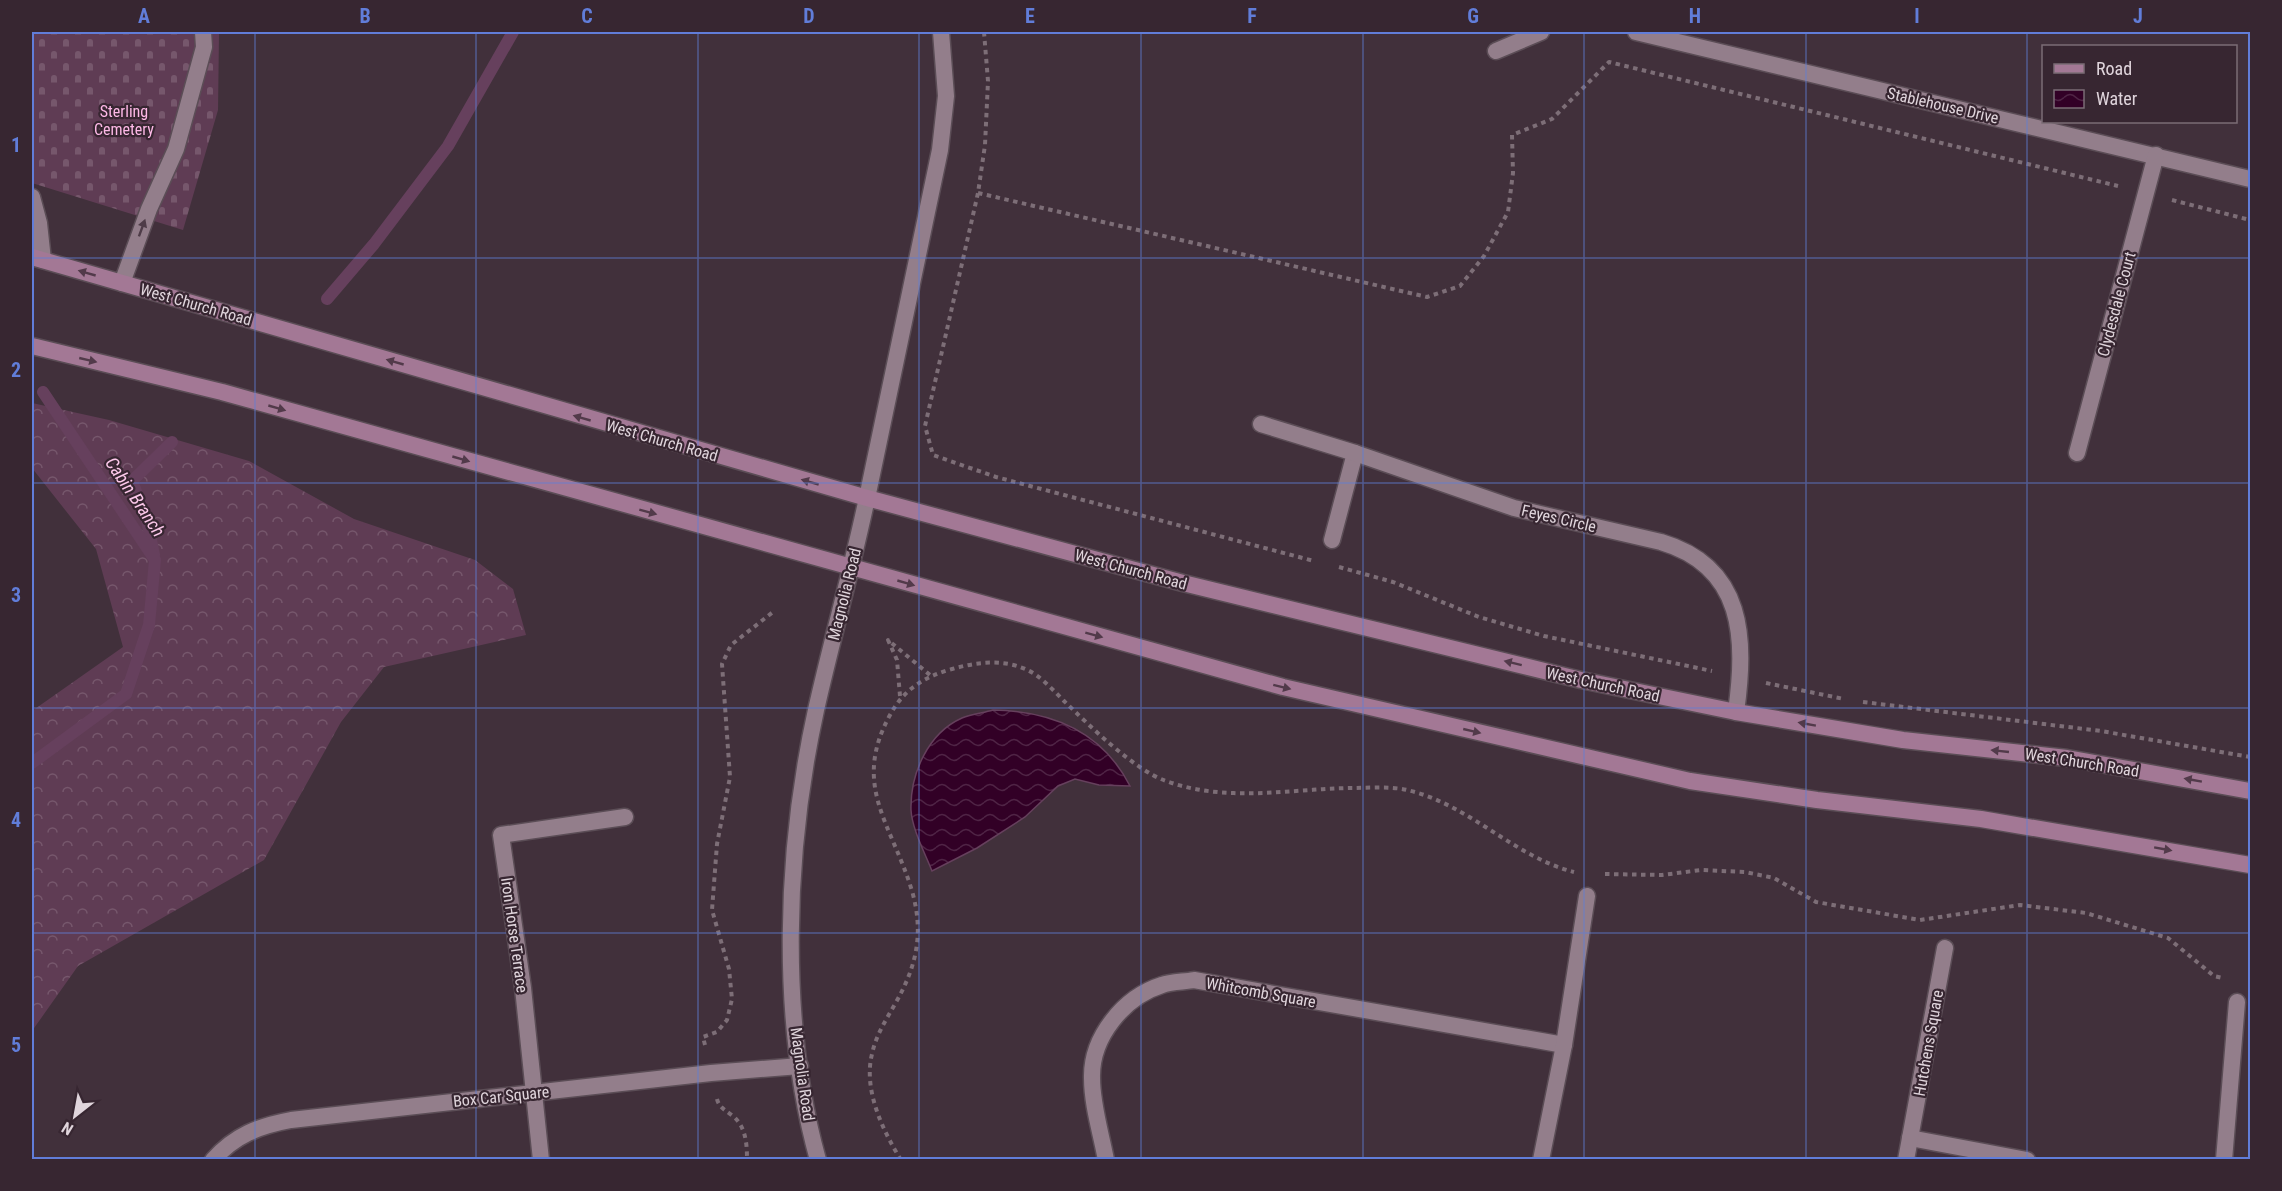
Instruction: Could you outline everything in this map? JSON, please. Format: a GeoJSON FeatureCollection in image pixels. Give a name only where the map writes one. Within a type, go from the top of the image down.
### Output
{"type":"FeatureCollection","features":[{"type":"Feature","properties":{"kind":"main road","name":"West Church Road"},"geometry":{"type":"LineString","coordinates":[[37,258],[867,498],[1183,583],[1581,680],[1736,712],[1903,740],[2067,758],[2250,791]]}},
{"type":"Feature","properties":{"kind":"main road"},"geometry":{"type":"LineString","coordinates":[[32,346],[222,392],[1283,687],[1690,781],[1817,800],[1981,819],[2250,865]]}},
{"type":"Feature","properties":{"kind":"street"},"geometry":{"type":"LineString","coordinates":[[122,283],[149,210],[176,149],[204,47],[203,32]]}},
{"type":"Feature","properties":{"kind":"street","name":"Magnolia Road"},"geometry":{"type":"LineString","coordinates":[[818,1160],[800,1066],[793,989],[792,896],[799,802],[816,711],[867,498],[940,150],[946,96],[941,32]]}},
{"type":"Feature","properties":{"kind":"street"},"geometry":{"type":"LineString","coordinates":[[1496,51],[1541,32]]}},
{"type":"Feature","properties":{"kind":"street","name":"Stablehouse Drive"},"geometry":{"type":"LineString","coordinates":[[1636,32],[2250,178]]}},
{"type":"Feature","properties":{"kind":"street","name":"Clydesdale Court"},"geometry":{"type":"LineString","coordinates":[[2077,453],[2156,155]]}},
{"type":"Feature","properties":{"kind":"street"},"geometry":{"type":"LineString","coordinates":[[32,197],[39,224],[37,258]]}},
{"type":"Feature","properties":{"kind":"street","name":"Feyes Circle"},"geometry":{"type":"LineString","coordinates":[[1261,424],[1354,453],[1506,506],[1662,542],[1684,550],[1718,578],[1737,614],[1741,636],[1741,677],[1736,712]]}},
{"type":"Feature","properties":{"kind":"street"},"geometry":{"type":"LineString","coordinates":[[1332,540],[1354,453]]}},
{"type":"Feature","properties":{"kind":"street","name":"Iron Horse Terrace"},"geometry":{"type":"LineString","coordinates":[[541,1160],[523,988],[501,835],[625,817]]}},
{"type":"Feature","properties":{"kind":"street"},"geometry":{"type":"LineString","coordinates":[[1541,1160],[1564,1045],[1587,896]]}},
{"type":"Feature","properties":{"kind":"street","name":"Hutchens Square"},"geometry":{"type":"LineString","coordinates":[[1906,1160],[1945,948]]}},
{"type":"Feature","properties":{"kind":"street","name":"Whitcomb Square"},"geometry":{"type":"LineString","coordinates":[[1106,1160],[1091,1076],[1097,1046],[1113,1019],[1135,998],[1163,984],[1194,980],[1564,1045]]}},
{"type":"Feature","properties":{"kind":"street"},"geometry":{"type":"LineString","coordinates":[[2224,1160],[2237,1002]]}},
{"type":"Feature","properties":{"kind":"street","name":"Box Car Square"},"geometry":{"type":"LineString","coordinates":[[213,1160],[228,1143],[262,1125],[534,1092],[800,1066]]}},
{"type":"Feature","properties":{"kind":"street"},"geometry":{"type":"LineString","coordinates":[[1910,1138],[2027,1160]]}},
{"type":"Feature","properties":{"kind":"path"},"geometry":{"type":"LineString","coordinates":[[984,32],[988,81],[985,145],[978,193],[925,426],[933,455],[996,477],[1325,564]]}},
{"type":"Feature","properties":{"kind":"path"},"geometry":{"type":"LineString","coordinates":[[978,193],[1427,297],[1460,286],[1484,256],[1508,212],[1513,173],[1512,135],[1552,120],[1609,62],[2051,168],[2250,220]]}},
{"type":"Feature","properties":{"kind":"path"},"geometry":{"type":"LineString","coordinates":[[1336,567],[1392,582],[1479,617],[1544,636],[1845,699]]}},
{"type":"Feature","properties":{"kind":"path"},"geometry":{"type":"LineString","coordinates":[[747,1160],[745,1133],[736,1119],[718,1105],[703,1038],[717,1032],[727,1020],[732,999],[729,969],[712,910],[717,844],[730,777],[722,664],[731,645],[773,612]]}},
{"type":"Feature","properties":{"kind":"path"},"geometry":{"type":"LineString","coordinates":[[900,696],[897,660],[888,640],[930,675]]}},
{"type":"Feature","properties":{"kind":"path"},"geometry":{"type":"LineString","coordinates":[[901,1160],[886,1136],[872,1095],[870,1057],[881,1027],[914,966],[919,918],[910,887],[877,801],[873,768],[876,740],[900,696],[930,675],[985,662],[1017,666],[1036,675],[1090,726],[1162,780],[1202,792],[1248,794],[1329,789],[1407,790],[1459,810],[1553,867],[1582,874]]}},
{"type":"Feature","properties":{"kind":"path"},"geometry":{"type":"LineString","coordinates":[[1857,702],[2101,731],[2250,757]]}},
{"type":"Feature","properties":{"kind":"path"},"geometry":{"type":"LineString","coordinates":[[1602,874],[1662,874],[1701,870],[1745,872],[1774,878],[1816,902],[1920,920],[2020,905],[2085,913],[2168,938],[2214,976],[2232,979]]}},
{"type":"Feature","properties":{"kind":"green space","name":"Sterling Cemetery"},"geometry":{"type":"Polygon","coordinates":[[[32,32],[219,32],[218,110],[183,230],[32,183],[32,32]]]}},
{"type":"Feature","properties":{"kind":"green space"},"geometry":{"type":"Polygon","coordinates":[[[32,403],[109,420],[249,461],[354,519],[475,560],[513,589],[526,635],[384,667],[341,722],[264,860],[78,966],[32,1031],[32,711],[123,647],[96,549],[32,468],[32,403]]]}},
{"type":"Feature","properties":{"kind":"water"},"geometry":{"type":"Polygon","coordinates":[[[993,710],[1035,715],[1073,728],[1090,738],[1105,751],[1130,786],[1099,785],[1075,779],[1058,786],[1025,817],[977,848],[932,871],[916,833],[911,810],[918,769],[931,744],[950,725],[962,718],[993,710]]]}},
{"type":"Feature","properties":{"kind":"waterway"},"geometry":{"type":"LineString","coordinates":[[327,299],[374,244],[448,146],[513,32]]}},
{"type":"Feature","properties":{"kind":"waterway","name":"Cabin Branch"},"geometry":{"type":"LineString","coordinates":[[32,763],[126,694],[149,625],[155,560],[43,392]]}},
{"type":"Feature","properties":{"kind":"waterway"},"geometry":{"type":"LineString","coordinates":[[154,555],[147,520],[132,481],[172,442]]}}]}
